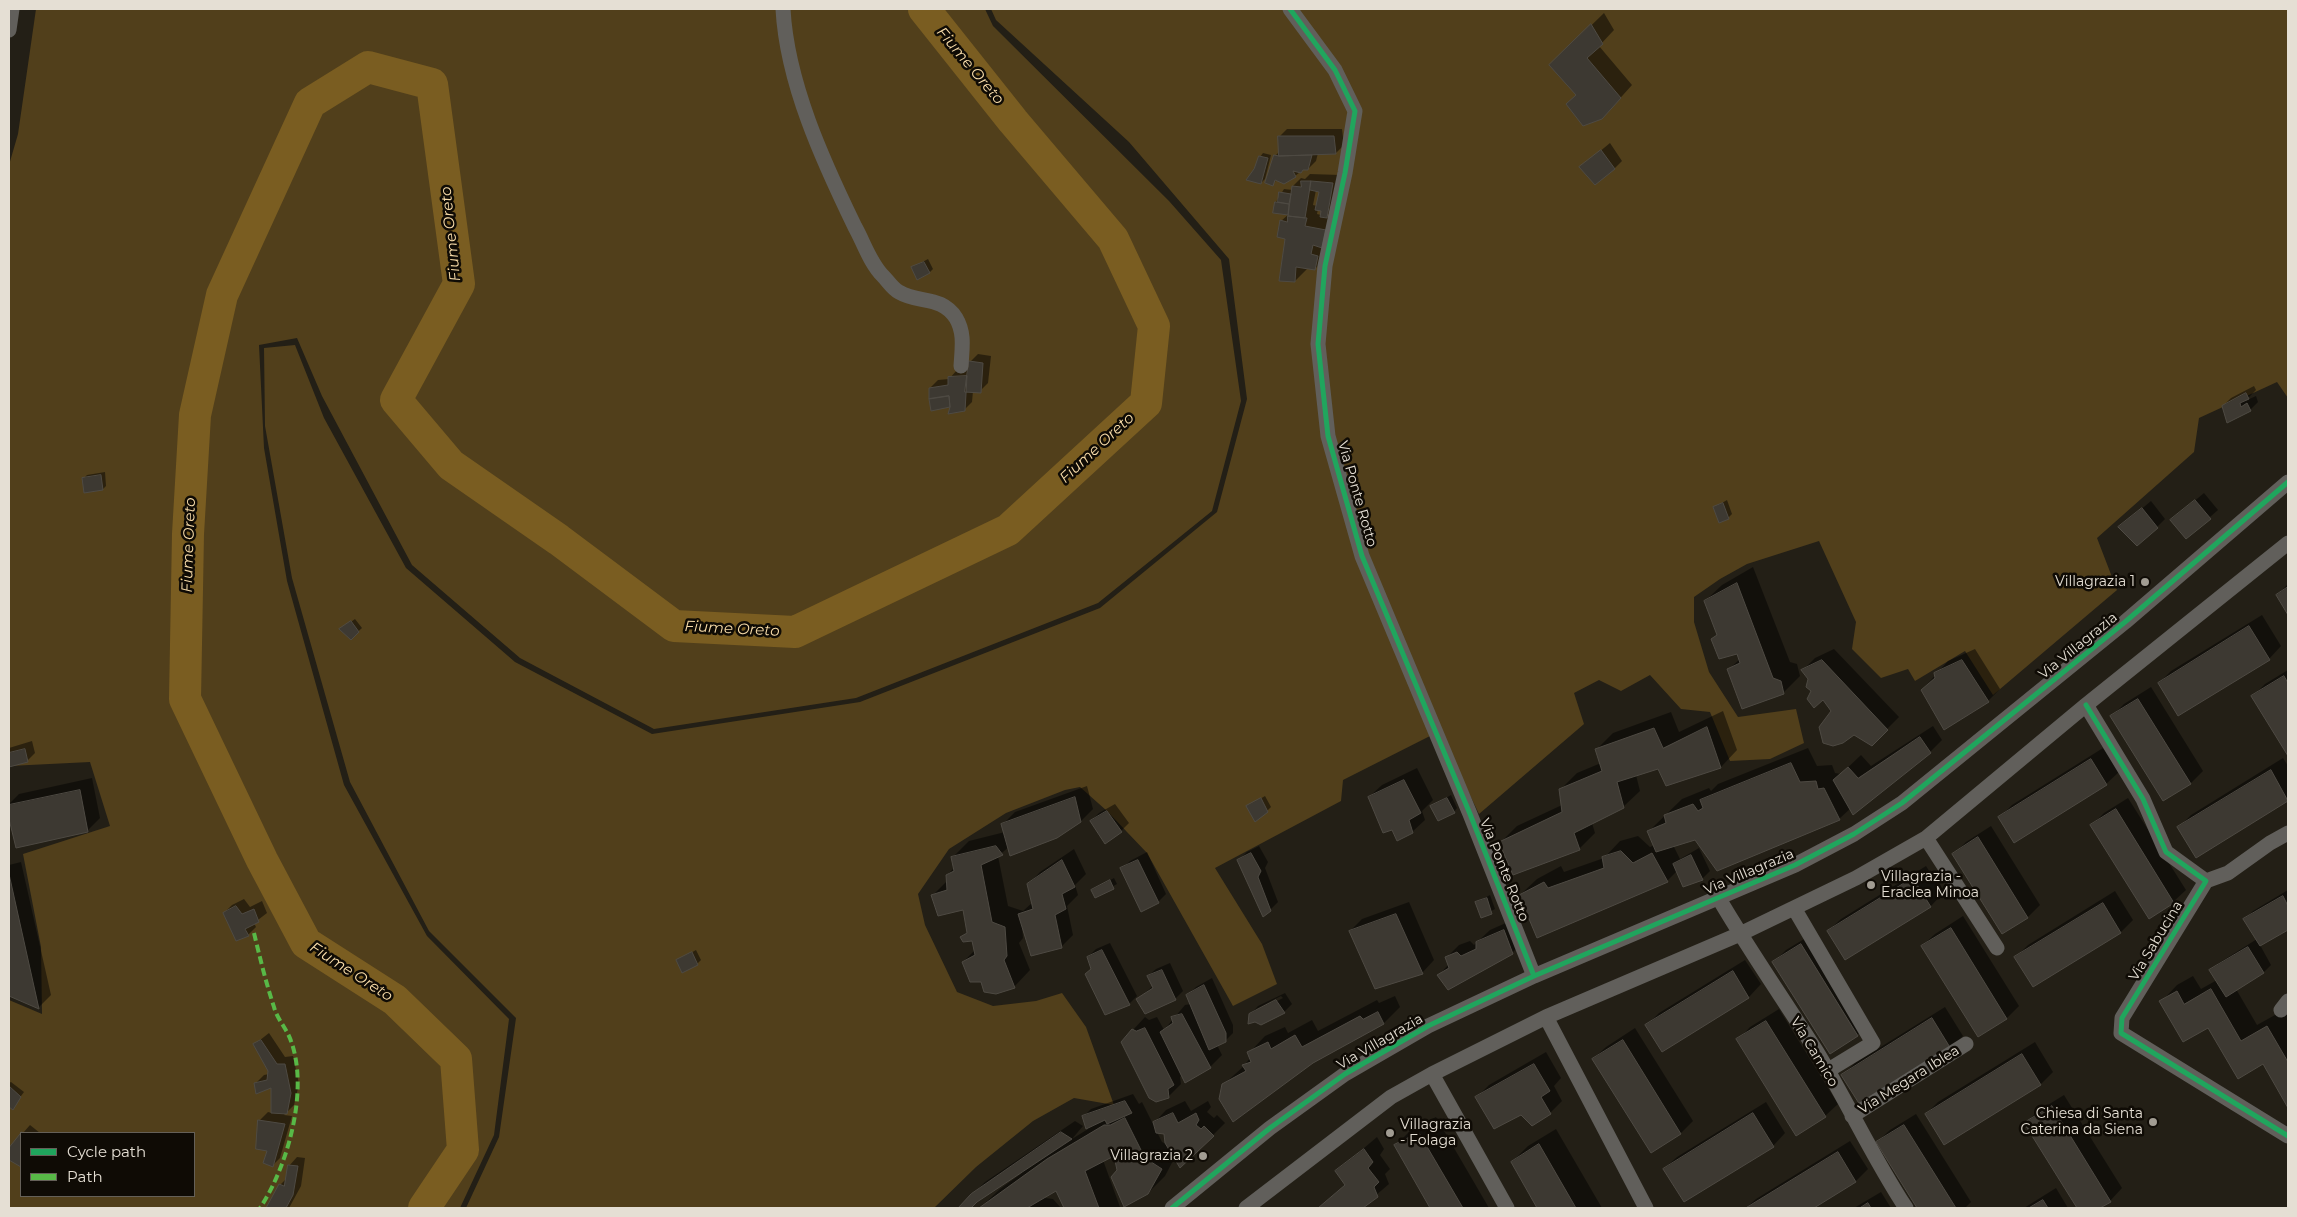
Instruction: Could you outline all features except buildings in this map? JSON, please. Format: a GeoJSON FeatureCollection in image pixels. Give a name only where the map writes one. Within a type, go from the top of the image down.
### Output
{"type":"FeatureCollection","features":[{"type":"Feature","properties":{"kind":"street"},"geometry":{"type":"LineString","coordinates":[[9,30],[12,9]]}},
{"type":"Feature","properties":{"kind":"street"},"geometry":{"type":"LineString","coordinates":[[783,9],[794,78],[823,155],[868,253],[876,269],[899,292],[915,298],[937,301],[952,312],[963,338],[960,366]]}},
{"type":"Feature","properties":{"kind":"street","name":"Via Ponte Rotto"},"geometry":{"type":"LineString","coordinates":[[1290,9],[1335,70],[1355,111],[1345,172],[1325,266],[1318,344],[1328,436],[1362,556],[1471,816],[1534,976]]}},
{"type":"Feature","properties":{"kind":"street","name":"Via Villagrazia"},"geometry":{"type":"LineString","coordinates":[[1172,1208],[1270,1128],[1345,1074],[1428,1026],[1534,976],[1820,852],[1854,834],[1902,803],[2125,622],[2288,482]]}},
{"type":"Feature","properties":{"kind":"street"},"geometry":{"type":"LineString","coordinates":[[1246,1208],[1391,1097],[1432,1074],[1546,1017],[1740,934],[1856,878],[1926,838],[2086,705],[2288,544]]}},
{"type":"Feature","properties":{"kind":"street"},"geometry":{"type":"LineString","coordinates":[[2086,705],[2142,799],[2166,852],[2206,881],[2228,873],[2288,833]]}},
{"type":"Feature","properties":{"kind":"street"},"geometry":{"type":"LineString","coordinates":[[1926,838],[1997,948]]}},
{"type":"Feature","properties":{"kind":"street","name":"Via Sabucina"},"geometry":{"type":"LineString","coordinates":[[2206,881],[2122,1018],[2121,1033],[2288,1136]]}},
{"type":"Feature","properties":{"kind":"street","name":"Via Camico"},"geometry":{"type":"LineString","coordinates":[[1718,897],[1827,1071],[1884,1174],[1906,1208]]}},
{"type":"Feature","properties":{"kind":"street"},"geometry":{"type":"LineString","coordinates":[[1794,908],[1873,1043],[1827,1071]]}},
{"type":"Feature","properties":{"kind":"street"},"geometry":{"type":"LineString","coordinates":[[1546,1017],[1646,1208]]}},
{"type":"Feature","properties":{"kind":"street","name":"Via Megara Iblea"},"geometry":{"type":"LineString","coordinates":[[1852,1116],[1966,1044]]}},
{"type":"Feature","properties":{"kind":"street"},"geometry":{"type":"LineString","coordinates":[[1432,1074],[1507,1208]]}},
{"type":"Feature","properties":{"kind":"shaded area"},"geometry":{"type":"Polygon","coordinates":[[[36,9],[985,9],[993,26],[1169,201],[1221,260],[1241,401],[1212,511],[1098,603],[856,698],[654,729],[520,658],[412,565],[322,396],[297,338],[259,345],[264,448],[287,581],[344,785],[427,936],[509,1019],[494,1135],[460,1208],[9,1208],[9,1000],[42,1014],[41,947],[23,854],[110,826],[90,762],[9,766],[9,165],[18,134],[36,9]]]}},
{"type":"Feature","properties":{"kind":"shaded area"},"geometry":{"type":"Polygon","coordinates":[[[991,9],[2288,9],[2288,398],[2277,382],[2199,418],[2194,452],[2097,538],[2117,590],[1993,695],[1965,651],[1915,681],[1908,669],[1881,678],[1852,649],[1856,622],[1819,541],[1747,564],[1720,579],[1694,597],[1694,622],[1709,672],[1738,717],[1796,709],[1804,743],[1770,759],[1730,761],[1710,712],[1681,709],[1650,675],[1621,691],[1599,680],[1574,693],[1584,724],[1479,814],[1446,745],[1430,736],[1343,780],[1341,801],[1215,868],[1262,944],[1277,984],[1233,1006],[1147,853],[1107,811],[1080,787],[1065,790],[1006,813],[949,849],[918,894],[925,925],[957,992],[993,1006],[1036,1001],[1062,993],[1086,1027],[1114,1105],[1074,1098],[1033,1121],[976,1167],[934,1208],[466,1208],[499,1137],[516,1018],[429,931],[350,782],[292,578],[265,426],[264,348],[295,345],[324,418],[406,568],[515,662],[652,734],[860,702],[1100,608],[1217,512],[1247,399],[1229,259],[1129,142],[996,20],[991,9]]]}},
{"type":"Feature","properties":{"kind":"waterway","name":"Fiume Oreto"},"geometry":{"type":"LineString","coordinates":[[424,1208],[463,1150],[456,1059],[395,1000],[306,943],[262,860],[185,699],[188,534],[195,415],[222,295],[310,103],[368,67],[432,84],[459,284],[396,400],[451,465],[559,540],[674,626],[795,632],[1008,530],[1146,403],[1154,326],[1113,239],[1013,121],[924,9]]}},
{"type":"Feature","properties":{"kind":"marked path"},"geometry":{"type":"LineString","coordinates":[[254,933],[275,1011],[291,1041],[296,1061],[298,1082],[293,1127],[287,1150],[270,1191],[260,1208]]}},
{"type":"Feature","properties":{"kind":"cycle path"},"geometry":{"type":"LineString","coordinates":[[1290,9],[1335,70],[1355,111],[1345,173],[1325,266],[1318,344],[1328,436],[1362,556],[1470,814],[1534,976]]}},
{"type":"Feature","properties":{"kind":"cycle path"},"geometry":{"type":"LineString","coordinates":[[1172,1208],[1270,1128],[1345,1074],[1428,1026],[1534,976],[1795,865],[1854,834],[1902,803],[2125,622],[2288,482]]}},
{"type":"Feature","properties":{"kind":"cycle path"},"geometry":{"type":"LineString","coordinates":[[2086,705],[2143,799],[2166,852],[2206,881],[2122,1018],[2121,1033],[2288,1136]]}},
{"type":"Feature","properties":{"kind":"place","name":"Villagrazia 1"},"geometry":{"type":"Point","coordinates":[2145,582]}},
{"type":"Feature","properties":{"kind":"place","name":"Villagrazia - Eraclea Minoa"},"geometry":{"type":"Point","coordinates":[1871,885]}},
{"type":"Feature","properties":{"kind":"place","name":"Chiesa di Santa Caterina da Siena"},"geometry":{"type":"Point","coordinates":[2153,1122]}},
{"type":"Feature","properties":{"kind":"place","name":"Villagrazia - Folaga"},"geometry":{"type":"Point","coordinates":[1390,1133]}},
{"type":"Feature","properties":{"kind":"place","name":"Villagrazia 2"},"geometry":{"type":"Point","coordinates":[1203,1156]}}]}
